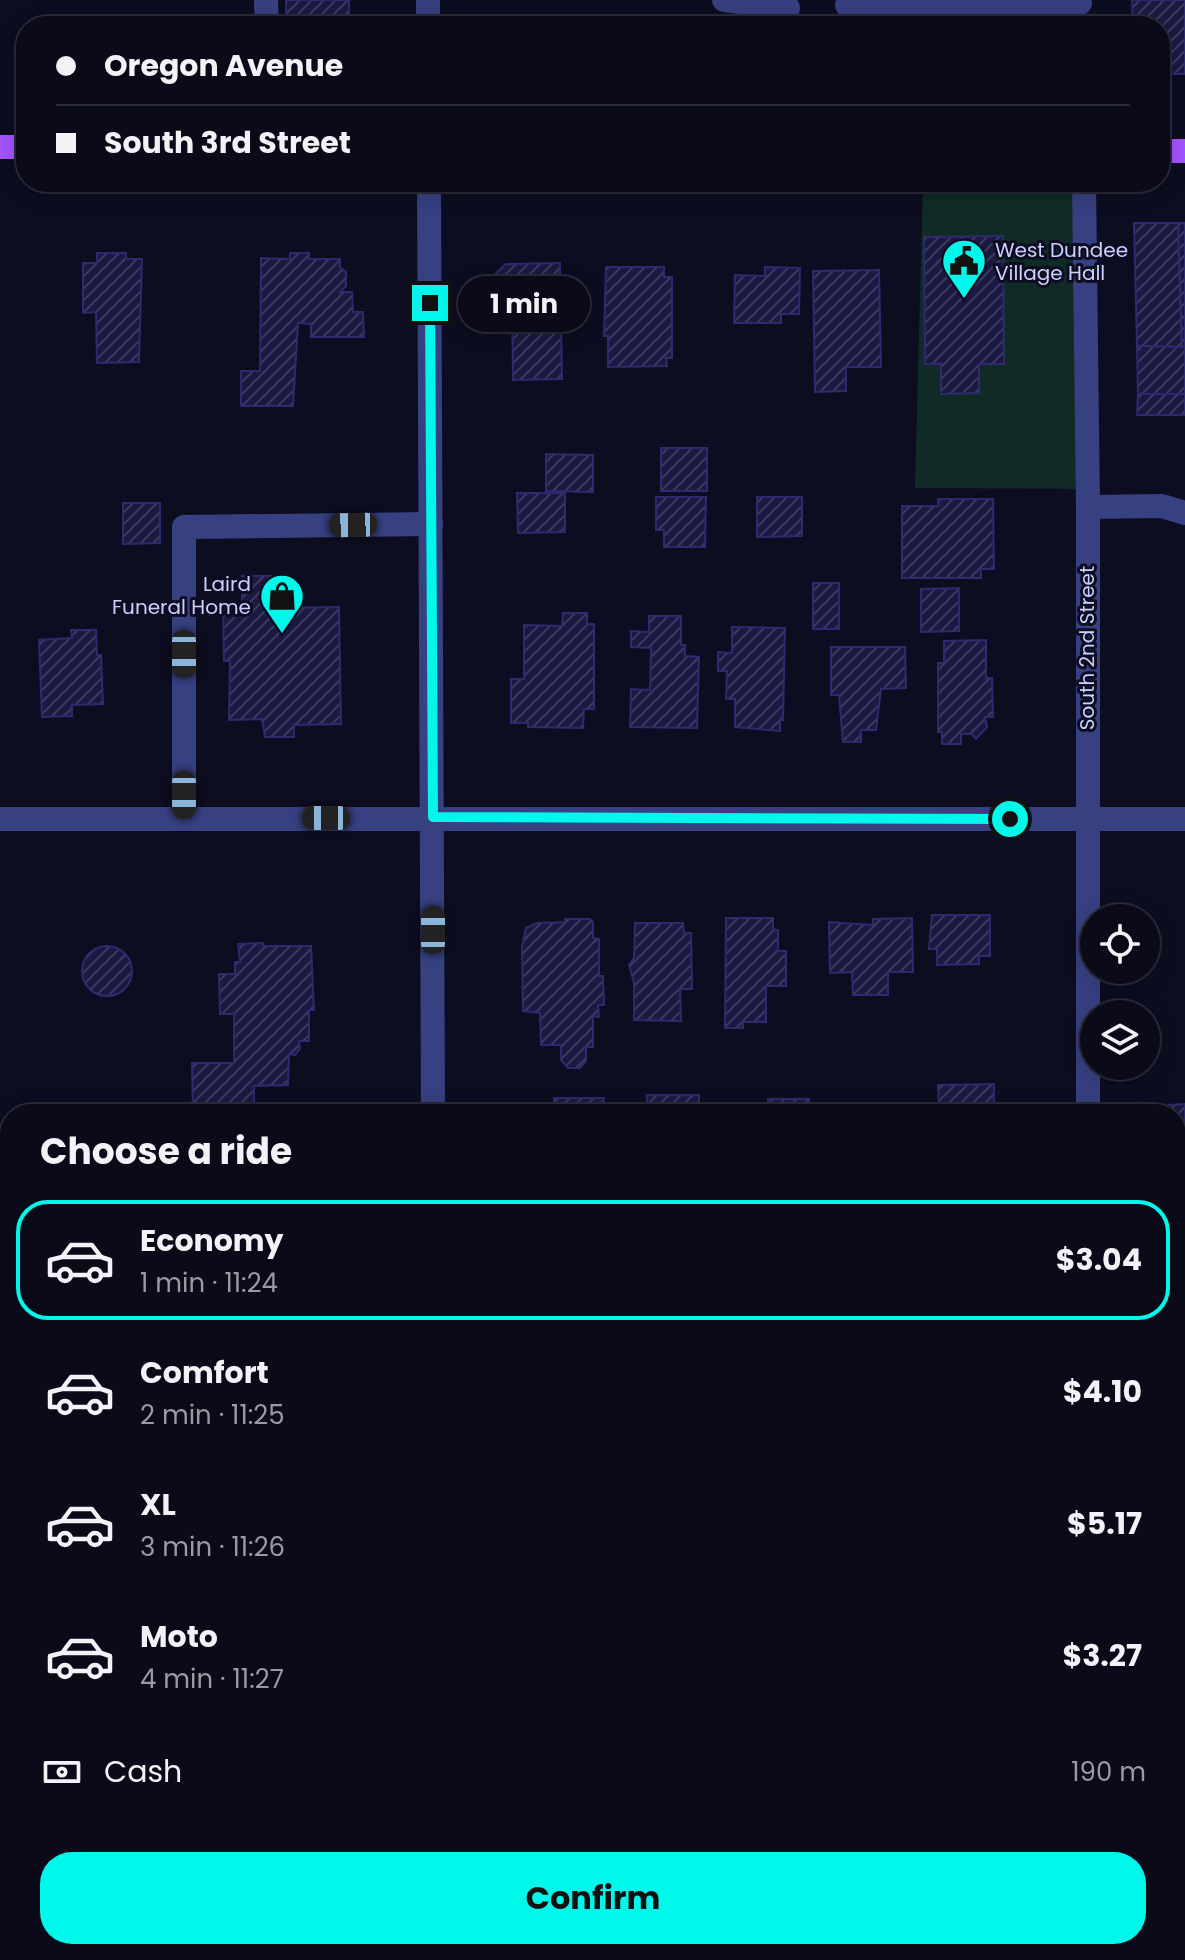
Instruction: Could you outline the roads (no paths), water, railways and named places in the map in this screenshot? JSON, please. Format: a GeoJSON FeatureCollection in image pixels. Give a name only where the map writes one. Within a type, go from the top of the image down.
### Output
{"type":"FeatureCollection","features":[{"type":"Feature","properties":{"kind":"street"},"geometry":{"type":"LineString","coordinates":[[724,0],[788,11]]}},
{"type":"Feature","properties":{"kind":"street"},"geometry":{"type":"LineString","coordinates":[[847,5],[1080,10]]}},
{"type":"Feature","properties":{"kind":"street"},"geometry":{"type":"LineString","coordinates":[[429,192],[433,1104]]}},
{"type":"Feature","properties":{"kind":"street","name":"South 2nd Street"},"geometry":{"type":"LineString","coordinates":[[1084,192],[1088,507],[1088,1104]]}},
{"type":"Feature","properties":{"kind":"street"},"geometry":{"type":"LineString","coordinates":[[1088,507],[1162,506],[1185,513]]}},
{"type":"Feature","properties":{"kind":"street"},"geometry":{"type":"LineString","coordinates":[[184,819],[184,527],[431,524]]}},
{"type":"Feature","properties":{"kind":"street"},"geometry":{"type":"LineString","coordinates":[[0,819],[1185,819]]}},
{"type":"Feature","properties":{"kind":"place","name":"West Dundee Village Hall"},"geometry":{"type":"Point","coordinates":[964,300]}},
{"type":"Feature","properties":{"kind":"place","name":"Laird Funeral Home"},"geometry":{"type":"Point","coordinates":[282,635]}}]}
